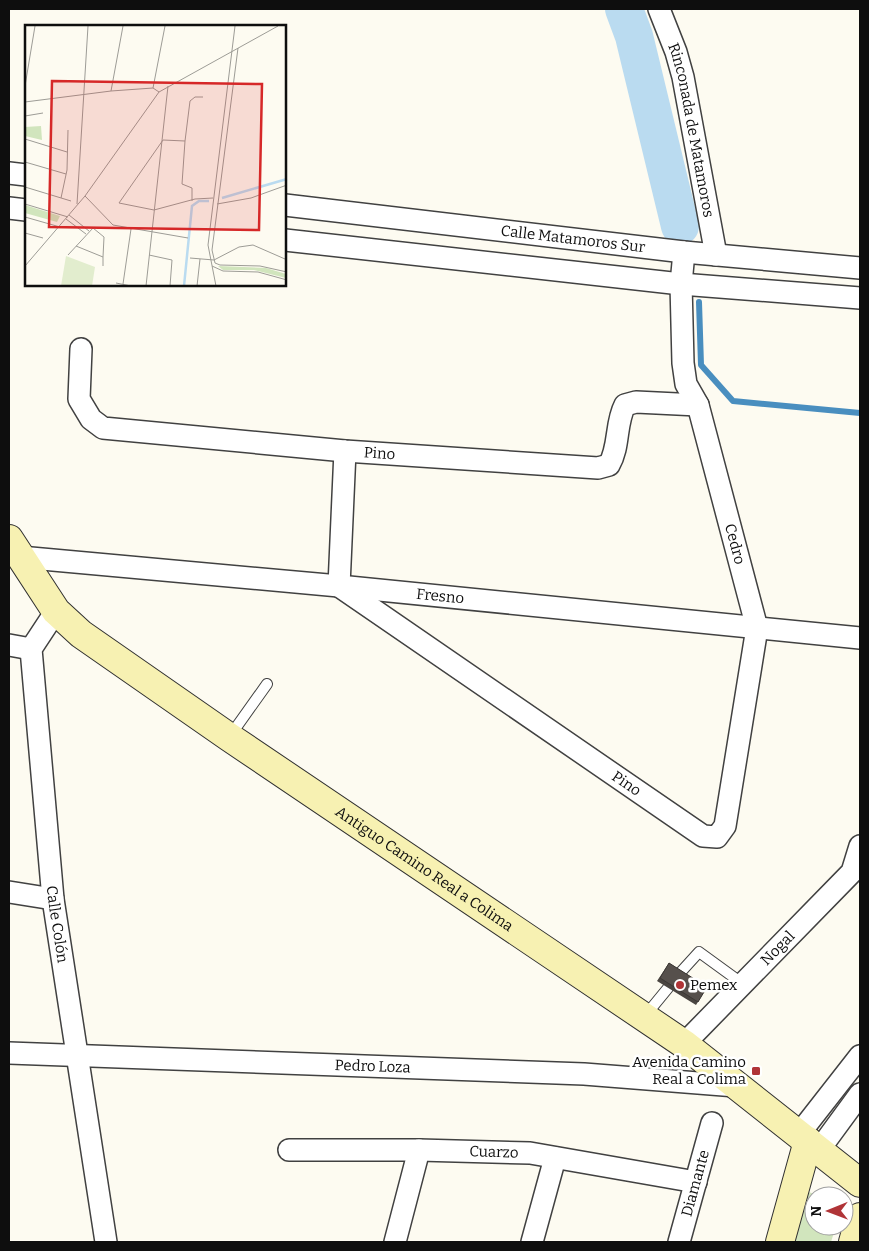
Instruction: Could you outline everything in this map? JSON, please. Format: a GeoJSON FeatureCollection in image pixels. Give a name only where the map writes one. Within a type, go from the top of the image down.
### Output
{"type":"FeatureCollection","features":[{"type":"Feature","properties":{"kind":"main road","name":"Antiguo Camino Real a Colima"},"geometry":{"type":"LineString","coordinates":[[14,548],[56,611],[81,634],[229,737],[684,1044],[860,1183]]}},
{"type":"Feature","properties":{"kind":"main road"},"geometry":{"type":"LineString","coordinates":[[780,1242],[809,1142]]}},
{"type":"Feature","properties":{"kind":"main road"},"geometry":{"type":"LineString","coordinates":[[853,1242],[860,1217]]}},
{"type":"Feature","properties":{"kind":"street","name":"Rinconada de Matamoros"},"geometry":{"type":"LineString","coordinates":[[659,9],[676,52],[683,77],[716,255]]}},
{"type":"Feature","properties":{"kind":"street"},"geometry":{"type":"LineString","coordinates":[[9,173],[25,175]]}},
{"type":"Feature","properties":{"kind":"street","name":"Calle Matamoros Sur"},"geometry":{"type":"LineString","coordinates":[[286,205],[684,252],[860,268]]}},
{"type":"Feature","properties":{"kind":"street"},"geometry":{"type":"LineString","coordinates":[[9,208],[25,210]]}},
{"type":"Feature","properties":{"kind":"street","name":"Calle Matamoros Sur"},"geometry":{"type":"LineString","coordinates":[[286,240],[682,284],[860,298]]}},
{"type":"Feature","properties":{"kind":"street","name":"Cedro"},"geometry":{"type":"LineString","coordinates":[[684,252],[682,284],[683,363],[686,384],[698,406],[757,628],[725,826],[717,837]]}},
{"type":"Feature","properties":{"kind":"street","name":"Pino"},"geometry":{"type":"LineString","coordinates":[[81,349],[79,399],[91,419],[103,428],[345,451],[598,468],[609,465],[615,455],[620,415],[625,405],[636,402],[698,406]]}},
{"type":"Feature","properties":{"kind":"street"},"geometry":{"type":"LineString","coordinates":[[339,586],[345,451]]}},
{"type":"Feature","properties":{"kind":"street","name":"Fresno"},"geometry":{"type":"LineString","coordinates":[[14,548],[339,586],[860,638]]}},
{"type":"Feature","properties":{"kind":"street","name":"Pino"},"geometry":{"type":"LineString","coordinates":[[339,586],[703,836],[717,837]]}},
{"type":"Feature","properties":{"kind":"street"},"geometry":{"type":"LineString","coordinates":[[9,645],[31,649],[56,611]]}},
{"type":"Feature","properties":{"kind":"street","name":"Calle Colón"},"geometry":{"type":"LineString","coordinates":[[31,649],[53,900],[106,1242]]}},
{"type":"Feature","properties":{"kind":"street","name":"Nogal"},"geometry":{"type":"LineString","coordinates":[[684,1044],[852,872],[860,846]]}},
{"type":"Feature","properties":{"kind":"street"},"geometry":{"type":"LineString","coordinates":[[9,892],[53,900]]}},
{"type":"Feature","properties":{"kind":"street","name":"Pedro Loza"},"geometry":{"type":"LineString","coordinates":[[9,1053],[584,1074],[736,1086]]}},
{"type":"Feature","properties":{"kind":"street"},"geometry":{"type":"LineString","coordinates":[[809,1142],[860,1056]]}},
{"type":"Feature","properties":{"kind":"street"},"geometry":{"type":"LineString","coordinates":[[809,1142],[860,1094]]}},
{"type":"Feature","properties":{"kind":"street","name":"Diamante"},"geometry":{"type":"LineString","coordinates":[[680,1242],[712,1123]]}},
{"type":"Feature","properties":{"kind":"street","name":"Cuarzo"},"geometry":{"type":"LineString","coordinates":[[289,1150],[420,1150],[530,1154],[696,1182]]}},
{"type":"Feature","properties":{"kind":"street"},"geometry":{"type":"LineString","coordinates":[[395,1242],[420,1150]]}},
{"type":"Feature","properties":{"kind":"street"},"geometry":{"type":"LineString","coordinates":[[532,1242],[554,1158]]}},
{"type":"Feature","properties":{"kind":"lane"},"geometry":{"type":"LineString","coordinates":[[229,737],[267,684]]}},
{"type":"Feature","properties":{"kind":"lane"},"geometry":{"type":"LineString","coordinates":[[679,974],[699,952],[742,984]]}},
{"type":"Feature","properties":{"kind":"lane"},"geometry":{"type":"LineString","coordinates":[[645,1017],[668,988]]}},
{"type":"Feature","properties":{"kind":"green space"},"geometry":{"type":"Polygon","coordinates":[[[802,1190],[804,1191],[804,1236],[833,1236],[831,1242],[787,1242],[802,1190]]]}},
{"type":"Feature","properties":{"kind":"building","name":"Pemex"},"geometry":{"type":"Polygon","coordinates":[[[669,963],[707,987],[698,1002],[660,978],[669,963]]]}},
{"type":"Feature","properties":{"kind":"waterway"},"geometry":{"type":"LineString","coordinates":[[624,9],[634,36],[680,226]]}},
{"type":"Feature","properties":{"kind":"waterway"},"geometry":{"type":"LineString","coordinates":[[680,226],[686,236]]}},
{"type":"Feature","properties":{"kind":"waterway"},"geometry":{"type":"LineString","coordinates":[[699,302],[701,365],[733,401],[860,413]]}},
{"type":"Feature","properties":{"kind":"place","name":"Pemex"},"geometry":{"type":"Point","coordinates":[680,985]}},
{"type":"Feature","properties":{"kind":"place","name":"Avenida Camino Real a Colima"},"geometry":{"type":"Point","coordinates":[756,1071]}}]}
